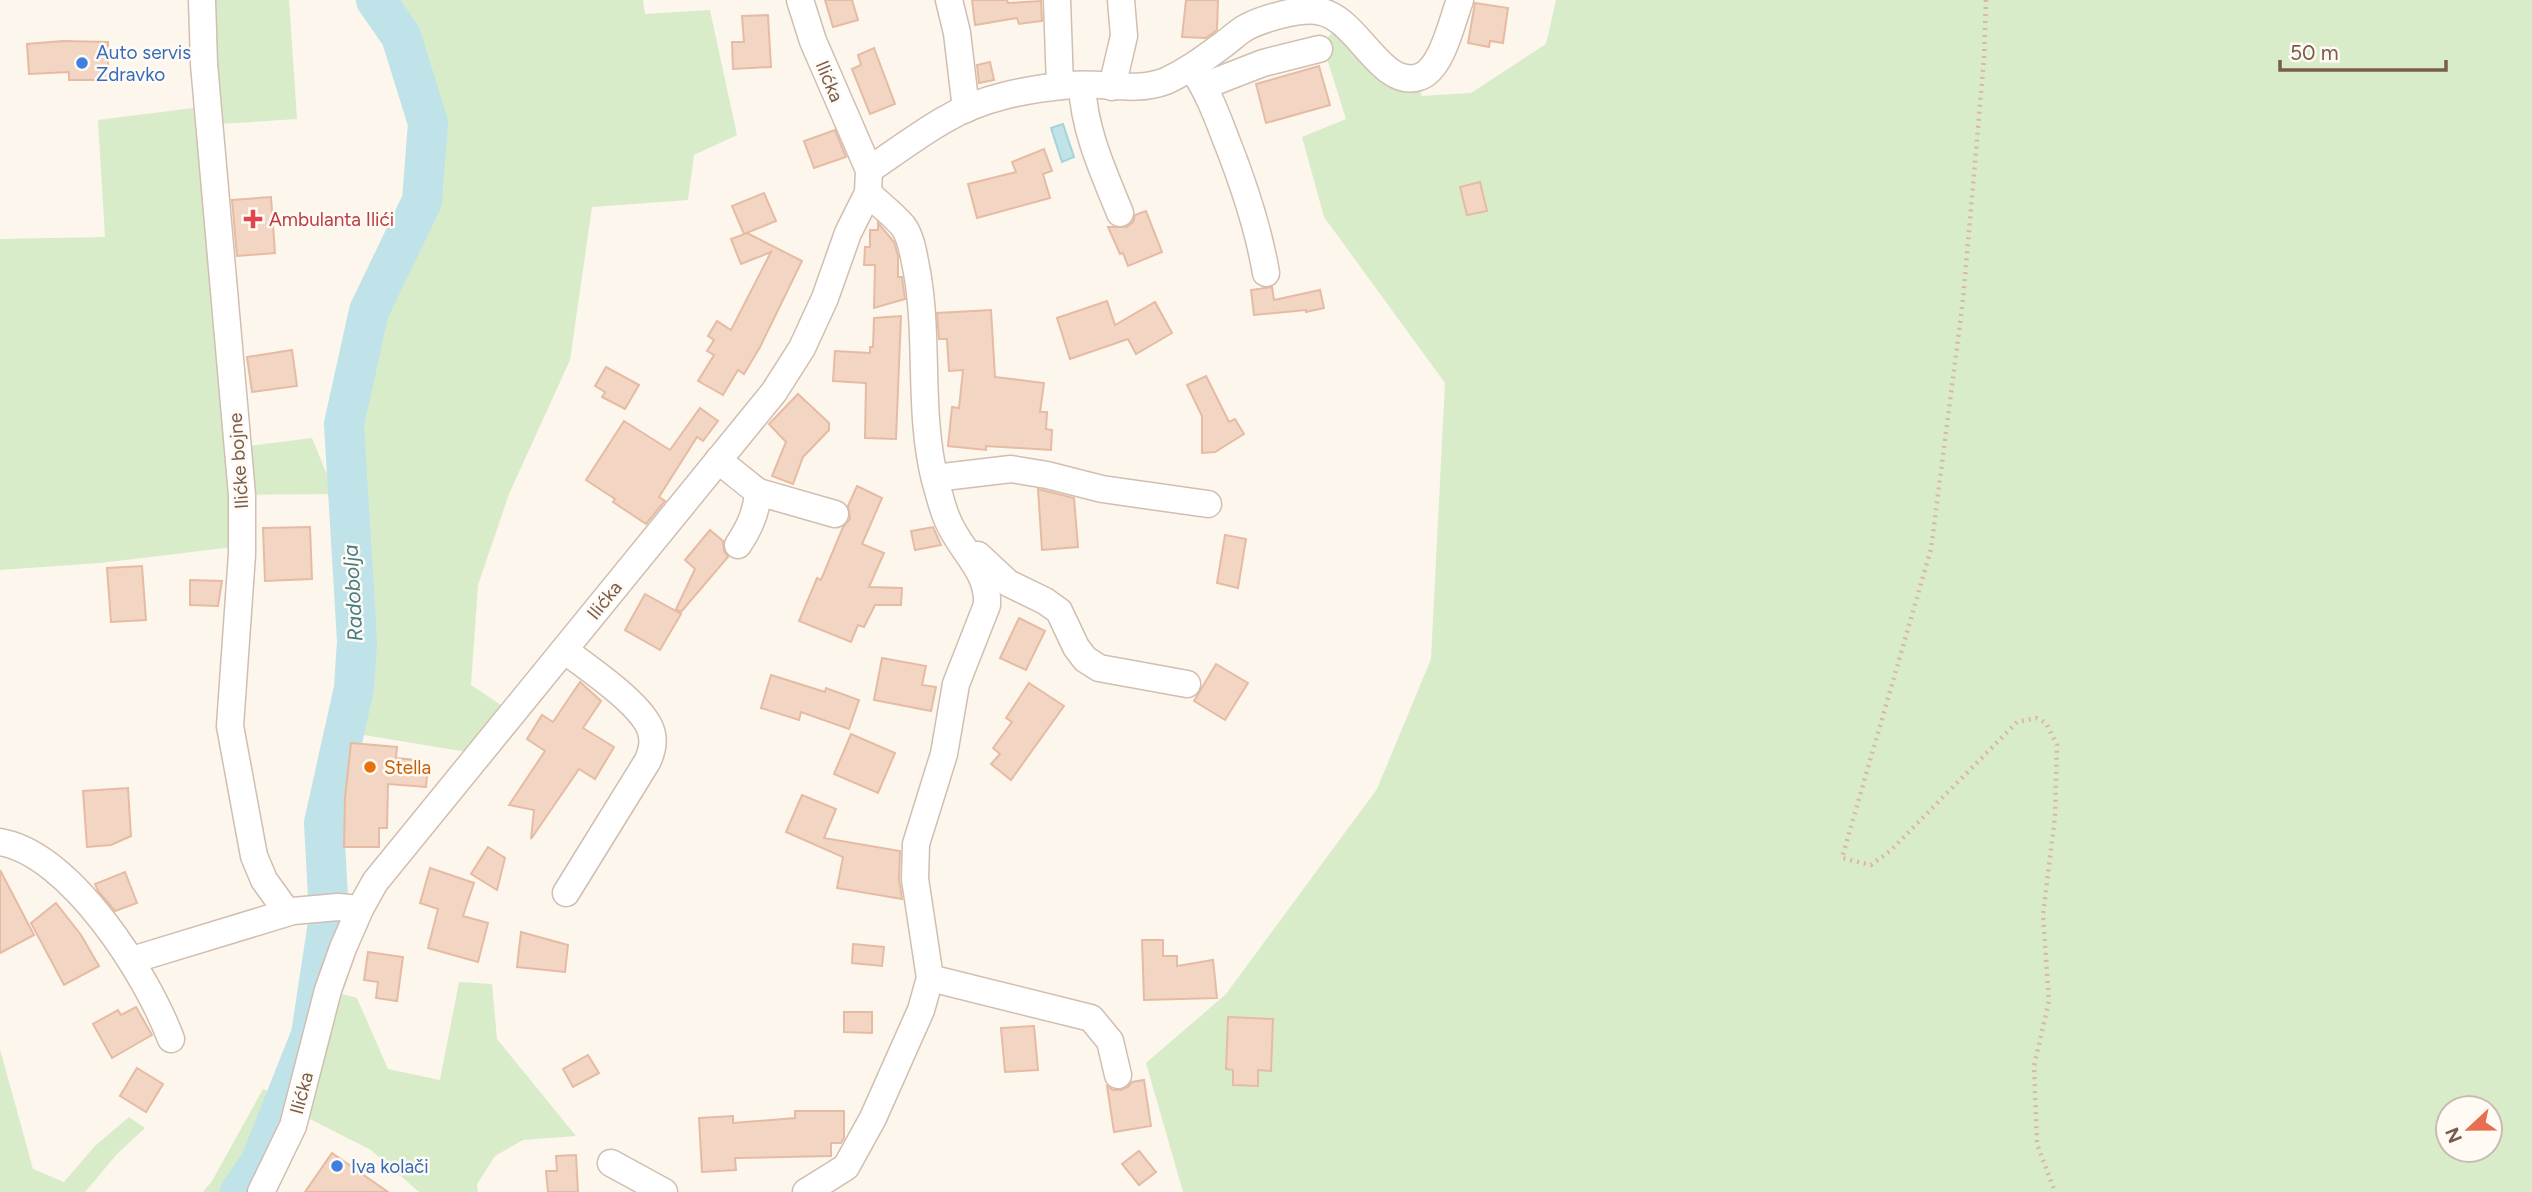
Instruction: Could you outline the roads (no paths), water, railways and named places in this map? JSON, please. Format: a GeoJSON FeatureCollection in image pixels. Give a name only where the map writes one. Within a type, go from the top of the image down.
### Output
{"type":"FeatureCollection","features":[{"type":"Feature","properties":{"kind":"street","name":"Ilićke bojne"},"geometry":{"type":"LineString","coordinates":[[202,0],[204,64],[242,495],[242,554],[230,726],[254,856],[264,880],[290,911]]}},
{"type":"Feature","properties":{"kind":"street","name":"Ilićka"},"geometry":{"type":"LineString","coordinates":[[261,1192],[293,1126],[328,990],[343,948],[349,908],[375,882],[774,392],[802,348],[825,298],[868,182],[813,41],[800,0]]}},
{"type":"Feature","properties":{"kind":"street"},"geometry":{"type":"LineString","coordinates":[[949,0],[957,33],[966,109]]}},
{"type":"Feature","properties":{"kind":"street"},"geometry":{"type":"LineString","coordinates":[[1057,0],[1071,85],[1083,105],[1089,131],[1120,213]]}},
{"type":"Feature","properties":{"kind":"street"},"geometry":{"type":"LineString","coordinates":[[1112,87],[1124,36],[1121,0]]}},
{"type":"Feature","properties":{"kind":"street"},"geometry":{"type":"LineString","coordinates":[[1198,77],[1245,27],[1283,15],[1315,10],[1329,13],[1343,22],[1380,63],[1399,76],[1416,79],[1429,73],[1441,53],[1460,0]]}},
{"type":"Feature","properties":{"kind":"street"},"geometry":{"type":"LineString","coordinates":[[806,1192],[846,1167],[878,1109],[921,1010],[930,978],[915,879],[916,844],[944,754],[956,684],[987,606],[988,592],[984,576],[963,550],[947,520],[935,478],[926,408],[920,290],[913,253],[904,228],[868,182],[945,119],[1019,91],[1071,85],[1130,88],[1198,77],[1319,49]]}},
{"type":"Feature","properties":{"kind":"street"},"geometry":{"type":"LineString","coordinates":[[1198,77],[1243,181],[1260,239],[1266,273]]}},
{"type":"Feature","properties":{"kind":"street"},"geometry":{"type":"LineString","coordinates":[[718,460],[758,492],[835,514]]}},
{"type":"Feature","properties":{"kind":"street"},"geometry":{"type":"LineString","coordinates":[[935,478],[1011,469],[1102,489],[1208,504]]}},
{"type":"Feature","properties":{"kind":"street"},"geometry":{"type":"LineString","coordinates":[[738,545],[746,533],[757,503],[758,492]]}},
{"type":"Feature","properties":{"kind":"street"},"geometry":{"type":"LineString","coordinates":[[947,520],[1008,583],[1059,611],[1076,647],[1085,659],[1099,668],[1187,684]]}},
{"type":"Feature","properties":{"kind":"street"},"geometry":{"type":"LineString","coordinates":[[564,650],[624,697],[644,718],[653,744],[647,762],[566,893]]}},
{"type":"Feature","properties":{"kind":"street"},"geometry":{"type":"LineString","coordinates":[[0,842],[18,845],[46,861],[72,883],[132,960],[160,1010],[171,1039]]}},
{"type":"Feature","properties":{"kind":"street"},"geometry":{"type":"LineString","coordinates":[[132,960],[290,911],[349,908]]}},
{"type":"Feature","properties":{"kind":"street"},"geometry":{"type":"LineString","coordinates":[[930,978],[1091,1018],[1110,1041],[1118,1075]]}},
{"type":"Feature","properties":{"kind":"street"},"geometry":{"type":"LineString","coordinates":[[611,1163],[664,1192]]}},
{"type":"Feature","properties":{"kind":"water"},"geometry":{"type":"Polygon","coordinates":[[[1063,124],[1074,157],[1062,162],[1051,128],[1063,124]]]}},
{"type":"Feature","properties":{"kind":"water"},"geometry":{"type":"Polygon","coordinates":[[[253,1160],[265,1164],[248,1192],[231,1192],[253,1160]]]}},
{"type":"Feature","properties":{"kind":"waterway","name":"Radobolja"},"geometry":{"type":"LineString","coordinates":[[240,1192],[260,1163],[311,1035],[329,916],[324,823],[354,688],[357,641],[344,424],[369,311],[422,201],[428,123],[401,36],[376,0]]}},
{"type":"Feature","properties":{"kind":"place","name":"Auto servis Zdravko"},"geometry":{"type":"Point","coordinates":[82,63]}},
{"type":"Feature","properties":{"kind":"place","name":"Ambulanta Ilići"},"geometry":{"type":"Point","coordinates":[253,219]}},
{"type":"Feature","properties":{"kind":"place","name":"Stella"},"geometry":{"type":"Point","coordinates":[370,767]}},
{"type":"Feature","properties":{"kind":"place","name":"Iva kolači"},"geometry":{"type":"Point","coordinates":[337,1166]}}]}
